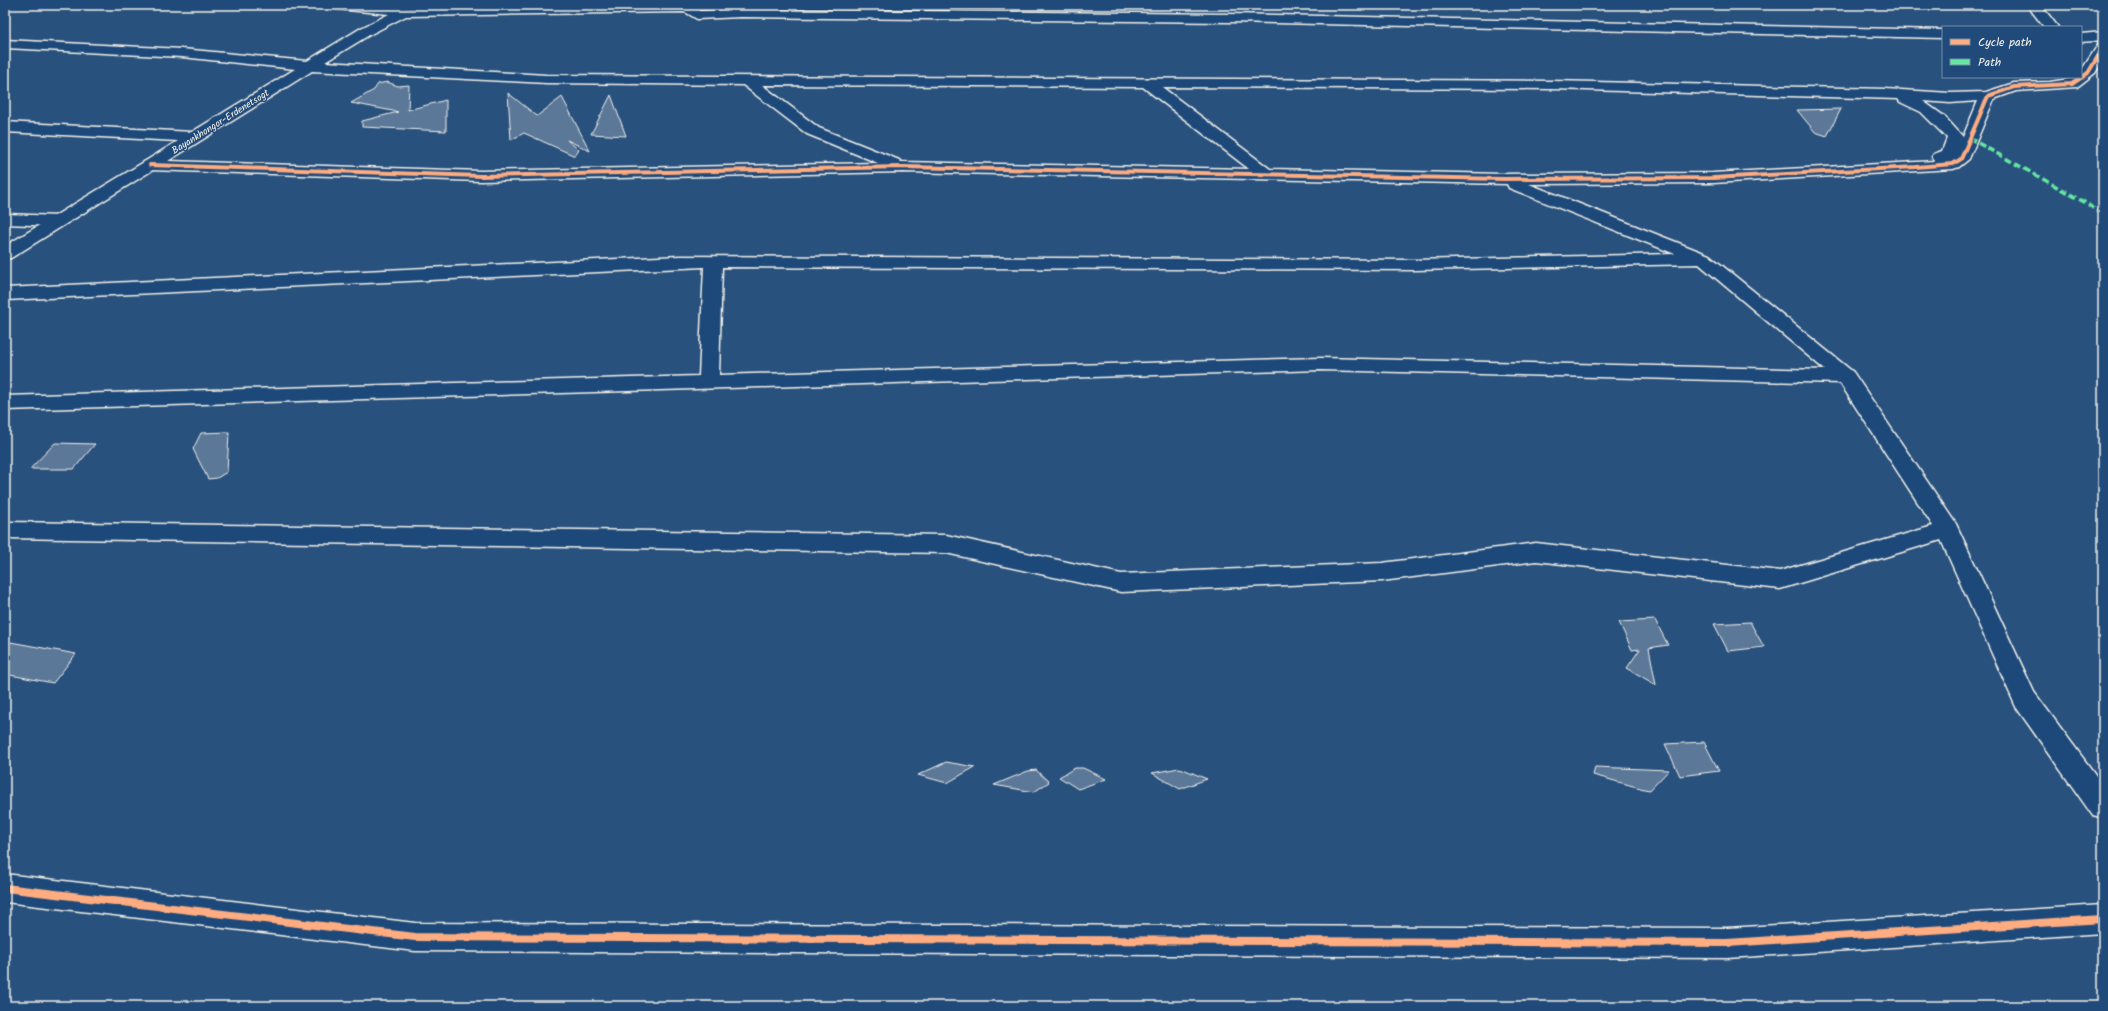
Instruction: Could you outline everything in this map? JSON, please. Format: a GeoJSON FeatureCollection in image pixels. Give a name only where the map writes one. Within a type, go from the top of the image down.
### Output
{"type":"FeatureCollection","features":[{"type":"Feature","properties":{"kind":"street"},"geometry":{"type":"LineString","coordinates":[[337,5],[411,9],[688,8],[697,15],[757,13],[1228,18],[1942,34]]}},
{"type":"Feature","properties":{"kind":"street"},"geometry":{"type":"LineString","coordinates":[[2034,5],[2042,13],[2050,26]]}},
{"type":"Feature","properties":{"kind":"street","name":"Bayankhongor-Erdenetsogt"},"geometry":{"type":"LineString","coordinates":[[5,254],[366,31],[411,9]]}},
{"type":"Feature","properties":{"kind":"street"},"geometry":{"type":"LineString","coordinates":[[2082,38],[2103,36]]}},
{"type":"Feature","properties":{"kind":"street"},"geometry":{"type":"LineString","coordinates":[[5,44],[182,53],[310,66],[546,79],[1552,85],[1885,94],[1950,98],[1988,96],[2014,87],[2072,84],[2080,78]]}},
{"type":"Feature","properties":{"kind":"street"},"geometry":{"type":"LineString","coordinates":[[2082,76],[2088,72],[2103,48]]}},
{"type":"Feature","properties":{"kind":"street"},"geometry":{"type":"LineString","coordinates":[[2088,72],[2103,78]]}},
{"type":"Feature","properties":{"kind":"street"},"geometry":{"type":"LineString","coordinates":[[746,80],[813,131],[903,167]]}},
{"type":"Feature","properties":{"kind":"street"},"geometry":{"type":"LineString","coordinates":[[1146,82],[1266,174]]}},
{"type":"Feature","properties":{"kind":"street"},"geometry":{"type":"LineString","coordinates":[[1885,94],[1920,103],[1940,120],[1955,137],[1949,154],[1916,167]]}},
{"type":"Feature","properties":{"kind":"street"},"geometry":{"type":"LineString","coordinates":[[150,165],[481,176],[903,167],[1504,179],[1713,178],[1954,164],[1961,159],[1988,96]]}},
{"type":"Feature","properties":{"kind":"street"},"geometry":{"type":"LineString","coordinates":[[5,127],[194,137]]}},
{"type":"Feature","properties":{"kind":"street"},"geometry":{"type":"LineString","coordinates":[[1504,179],[1703,259],[1846,377],[1948,530],[2025,699],[2103,807]]}},
{"type":"Feature","properties":{"kind":"street"},"geometry":{"type":"LineString","coordinates":[[5,219],[58,221]]}},
{"type":"Feature","properties":{"kind":"street"},"geometry":{"type":"LineString","coordinates":[[5,294],[680,261],[1414,265],[1703,259]]}},
{"type":"Feature","properties":{"kind":"street"},"geometry":{"type":"LineString","coordinates":[[709,382],[714,261]]}},
{"type":"Feature","properties":{"kind":"street"},"geometry":{"type":"LineString","coordinates":[[5,403],[1320,364],[1846,377]]}},
{"type":"Feature","properties":{"kind":"street"},"geometry":{"type":"LineString","coordinates":[[5,530],[946,544],[1121,582],[1382,572],[1536,552],[1780,580],[1948,530]]}},
{"type":"Feature","properties":{"kind":"street"},"geometry":{"type":"LineString","coordinates":[[5,888],[415,937],[1727,943],[2103,919]]}},
{"type":"Feature","properties":{"kind":"building"},"geometry":{"type":"Polygon","coordinates":[[[387,82],[398,86],[409,85],[408,110],[446,100],[446,131],[362,127],[362,121],[398,112],[351,103],[374,90],[378,84],[387,82]]]}},
{"type":"Feature","properties":{"kind":"building"},"geometry":{"type":"Polygon","coordinates":[[[508,93],[537,116],[562,97],[590,151],[567,140],[579,150],[575,156],[524,133],[511,140],[508,93]]]}},
{"type":"Feature","properties":{"kind":"building"},"geometry":{"type":"Polygon","coordinates":[[[611,95],[626,136],[591,134],[611,95]]]}},
{"type":"Feature","properties":{"kind":"building"},"geometry":{"type":"Polygon","coordinates":[[[1841,109],[1827,136],[1815,132],[1797,110],[1841,109]]]}},
{"type":"Feature","properties":{"kind":"building"},"geometry":{"type":"Polygon","coordinates":[[[229,432],[227,472],[217,478],[208,479],[193,449],[201,433],[229,432]]]}},
{"type":"Feature","properties":{"kind":"building"},"geometry":{"type":"Polygon","coordinates":[[[55,443],[95,444],[74,469],[30,469],[55,443]]]}},
{"type":"Feature","properties":{"kind":"building"},"geometry":{"type":"Polygon","coordinates":[[[1655,620],[1668,645],[1649,648],[1656,685],[1627,668],[1640,649],[1632,650],[1619,622],[1655,620]]]}},
{"type":"Feature","properties":{"kind":"building"},"geometry":{"type":"Polygon","coordinates":[[[1750,622],[1764,647],[1728,651],[1714,624],[1750,622]]]}},
{"type":"Feature","properties":{"kind":"building"},"geometry":{"type":"Polygon","coordinates":[[[5,641],[76,654],[53,683],[5,674],[5,641]]]}},
{"type":"Feature","properties":{"kind":"building"},"geometry":{"type":"Polygon","coordinates":[[[1704,742],[1719,771],[1680,776],[1665,744],[1704,742]]]}},
{"type":"Feature","properties":{"kind":"building"},"geometry":{"type":"Polygon","coordinates":[[[946,762],[975,767],[947,783],[918,775],[946,762]]]}},
{"type":"Feature","properties":{"kind":"building"},"geometry":{"type":"Polygon","coordinates":[[[1595,767],[1669,770],[1650,790],[1593,775],[1595,767]]]}},
{"type":"Feature","properties":{"kind":"building"},"geometry":{"type":"Polygon","coordinates":[[[1075,768],[1083,768],[1106,779],[1078,789],[1059,777],[1075,768]]]}},
{"type":"Feature","properties":{"kind":"building"},"geometry":{"type":"Polygon","coordinates":[[[1179,768],[1207,779],[1180,789],[1152,773],[1179,768]]]}},
{"type":"Feature","properties":{"kind":"building"},"geometry":{"type":"Polygon","coordinates":[[[1036,770],[1049,782],[1034,792],[994,785],[1028,771],[1036,770]]]}},
{"type":"Feature","properties":{"kind":"marked path"},"geometry":{"type":"LineString","coordinates":[[1969,138],[2086,203],[2103,215]]}},
{"type":"Feature","properties":{"kind":"cycle path"},"geometry":{"type":"LineString","coordinates":[[2082,77],[2088,73],[2103,48]]}},
{"type":"Feature","properties":{"kind":"cycle path"},"geometry":{"type":"LineString","coordinates":[[150,165],[481,176],[903,167],[1504,179],[1713,178],[1953,164],[1961,159],[1988,96],[2014,87],[2072,84],[2081,78]]}},
{"type":"Feature","properties":{"kind":"cycle path"},"geometry":{"type":"LineString","coordinates":[[5,888],[415,937],[1727,943],[2103,919]]}}]}
